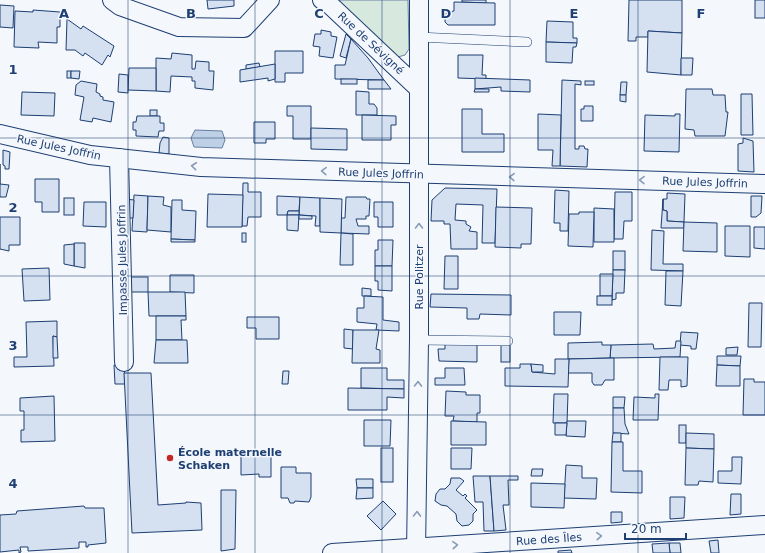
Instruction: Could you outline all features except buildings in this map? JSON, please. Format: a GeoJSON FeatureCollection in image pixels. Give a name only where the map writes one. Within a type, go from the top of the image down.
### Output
{"type":"FeatureCollection","features":[{"type":"Feature","properties":{"kind":"street"},"geometry":{"type":"LineString","coordinates":[[112,0],[120,6],[179,27],[244,28],[270,0]]}},
{"type":"Feature","properties":{"kind":"street","name":"Rue de Sévigné"},"geometry":{"type":"LineString","coordinates":[[322,0],[329,4],[418,88]]}},
{"type":"Feature","properties":{"kind":"street","name":"Rue Politzer"},"geometry":{"type":"LineString","coordinates":[[416,550],[419,340],[419,0]]}},
{"type":"Feature","properties":{"kind":"street","name":"Rue Jules Joffrin"},"geometry":{"type":"LineString","coordinates":[[0,134],[90,155],[201,167],[765,184]]}},
{"type":"Feature","properties":{"kind":"street","name":"Impasse Jules Joffrin"},"geometry":{"type":"LineString","coordinates":[[119,158],[124,362]]}},
{"type":"Feature","properties":{"kind":"street","name":"Rue des Îles"},"geometry":{"type":"LineString","coordinates":[[332,553],[416,550],[765,525]]}},
{"type":"Feature","properties":{"kind":"lane"},"geometry":{"type":"LineString","coordinates":[[418,38],[527,42]]}},
{"type":"Feature","properties":{"kind":"lane"},"geometry":{"type":"LineString","coordinates":[[419,340],[508,341]]}},
{"type":"Feature","properties":{"kind":"shaded area"},"geometry":{"type":"Polygon","coordinates":[[[326,0],[408,0],[409,49],[405,55],[398,57],[391,54],[326,0]]]}},
{"type":"Feature","properties":{"kind":"water"},"geometry":{"type":"Polygon","coordinates":[[[195,130],[222,131],[225,140],[222,148],[194,147],[191,138],[195,130]]]}},
{"type":"Feature","properties":{"kind":"place","name":"École maternelle Schaken"},"geometry":{"type":"Point","coordinates":[170,458]}}]}
